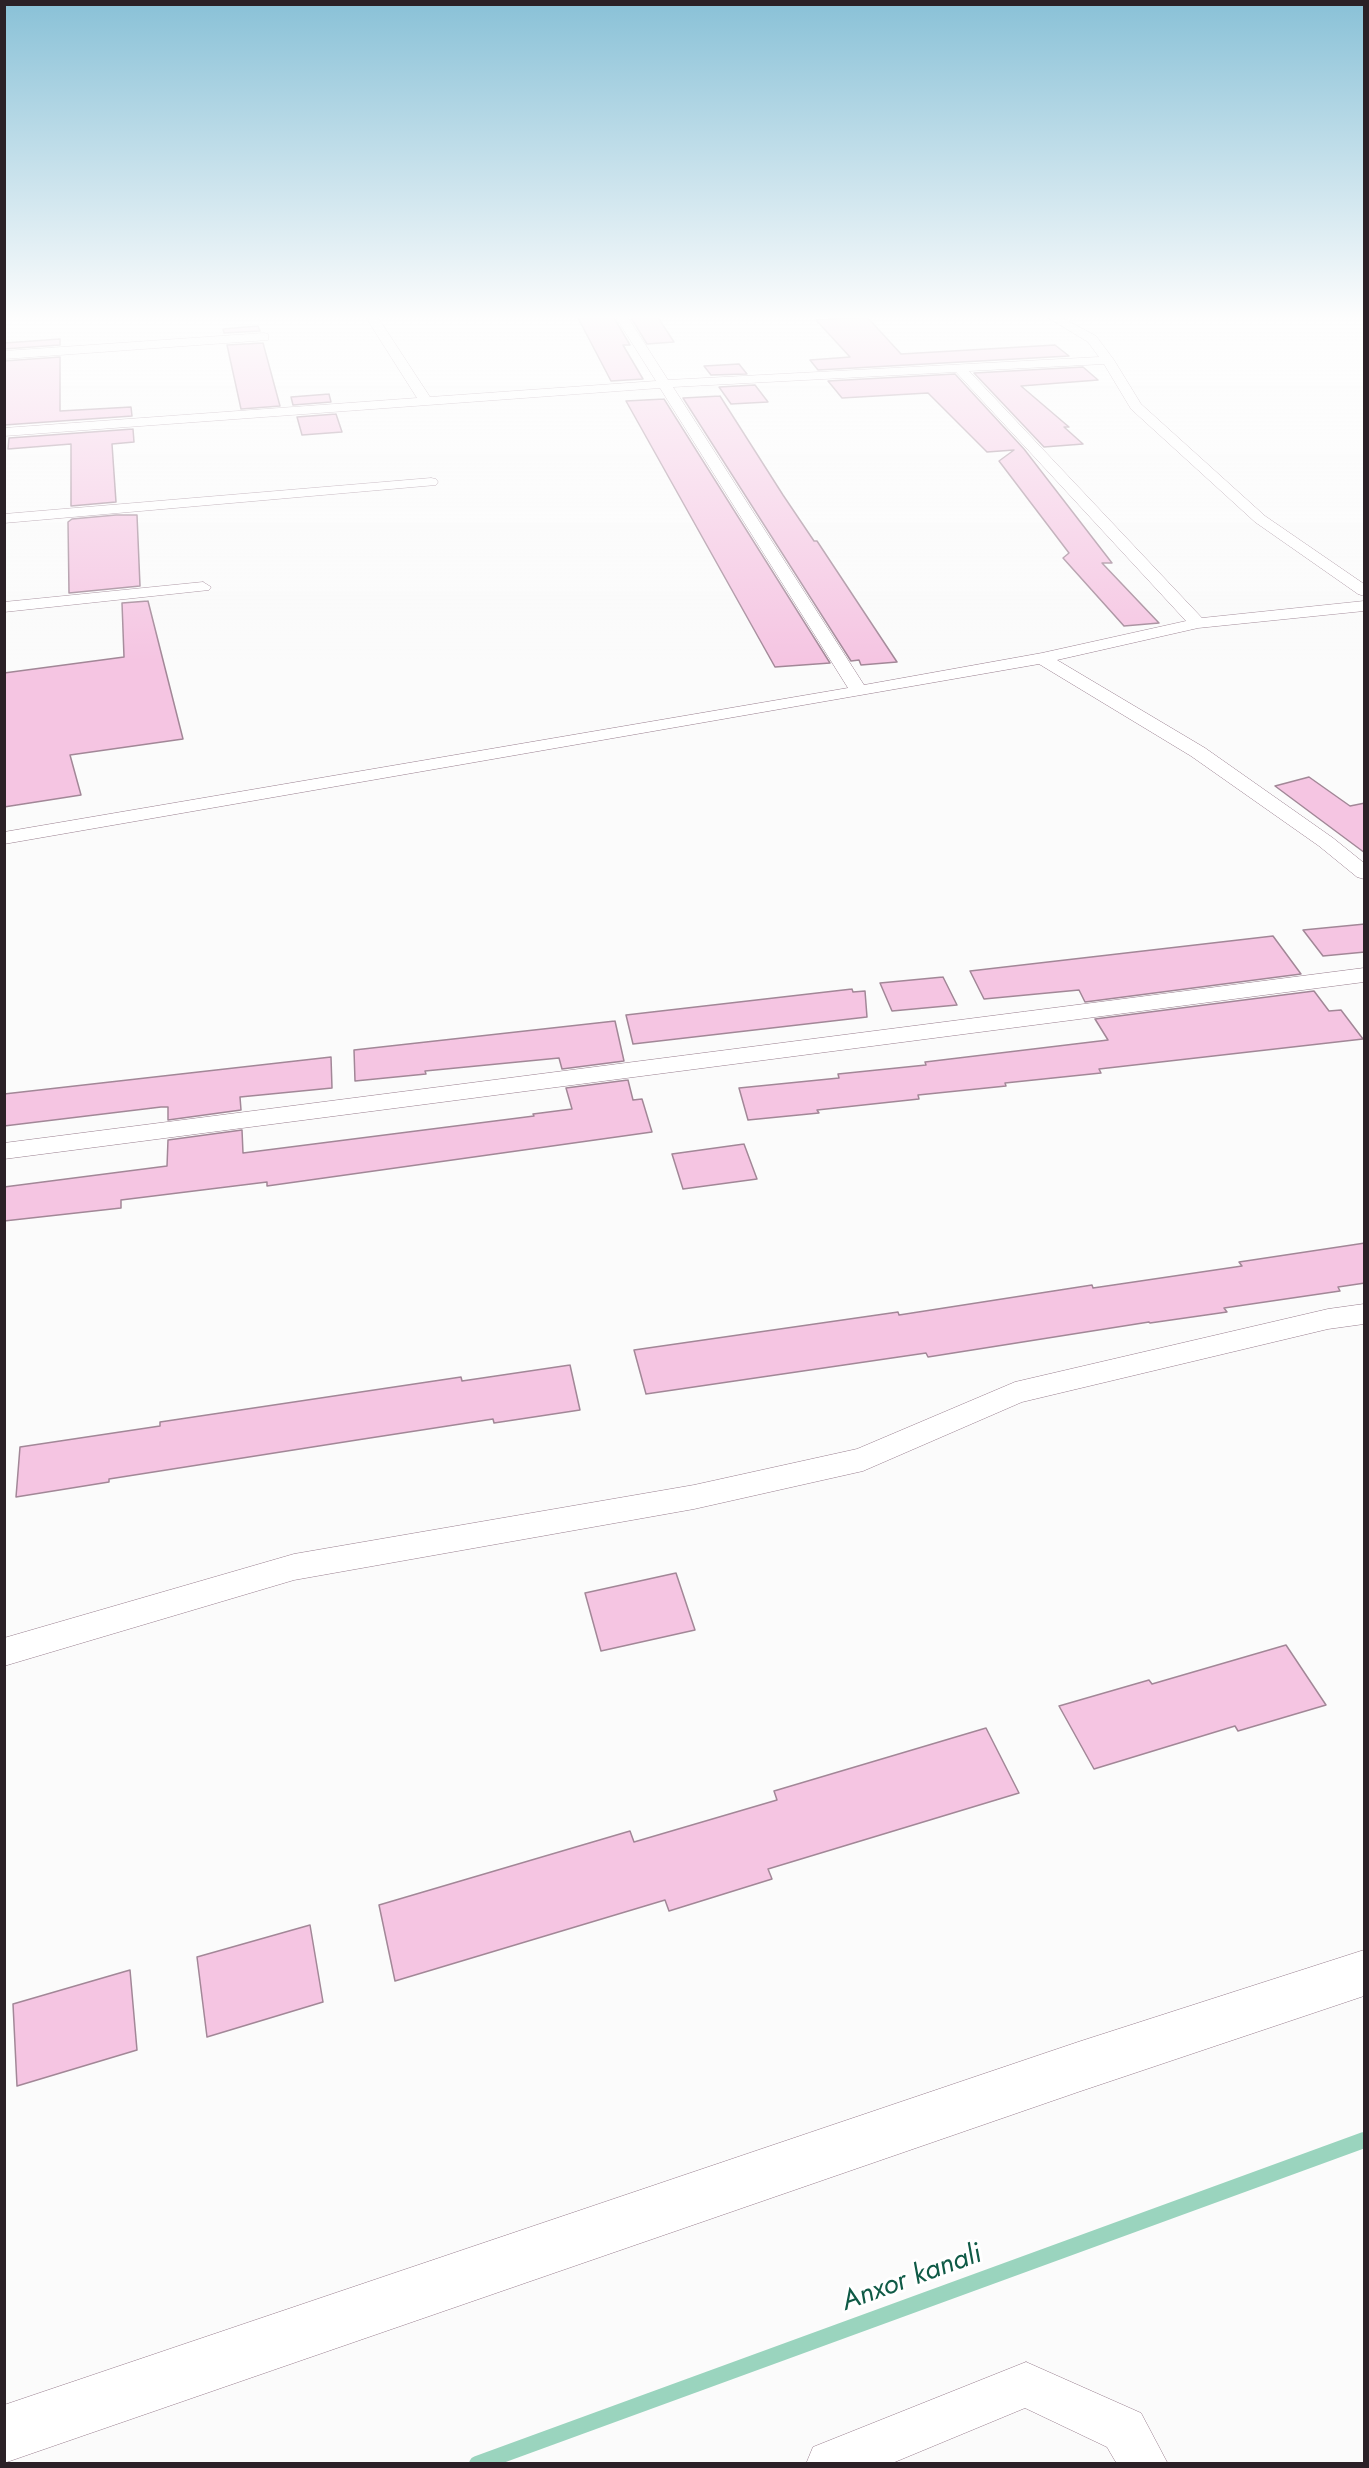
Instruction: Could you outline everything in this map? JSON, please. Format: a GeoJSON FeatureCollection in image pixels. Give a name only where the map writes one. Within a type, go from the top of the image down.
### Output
{"type":"FeatureCollection","features":[{"type":"Feature","properties":{"kind":"street"},"geometry":{"type":"LineString","coordinates":[[693,431],[859,691]]}},
{"type":"Feature","properties":{"kind":"street"},"geometry":{"type":"LineString","coordinates":[[1018,431],[1198,623]]}},
{"type":"Feature","properties":{"kind":"street"},"geometry":{"type":"LineString","coordinates":[[1164,431],[1260,519],[1365,591]]}},
{"type":"Feature","properties":{"kind":"street"},"geometry":{"type":"LineString","coordinates":[[4,519],[431,482]]}},
{"type":"Feature","properties":{"kind":"street"},"geometry":{"type":"LineString","coordinates":[[4,607],[203,587]]}},
{"type":"Feature","properties":{"kind":"street"},"geometry":{"type":"LineString","coordinates":[[4,838],[859,691],[1042,658],[1198,623],[1365,606]]}},
{"type":"Feature","properties":{"kind":"street"},"geometry":{"type":"LineString","coordinates":[[1042,658],[1198,752],[1326,842],[1365,873]]}},
{"type":"Feature","properties":{"kind":"street"},"geometry":{"type":"LineString","coordinates":[[4,1151],[1365,975]]}},
{"type":"Feature","properties":{"kind":"street"},"geometry":{"type":"LineString","coordinates":[[4,1652],[294,1567],[694,1497],[863,1459],[1016,1393],[1328,1319],[1365,1314]]}},
{"type":"Feature","properties":{"kind":"street"},"geometry":{"type":"LineString","coordinates":[[4,2434],[1066,2070],[1365,1973]]}},
{"type":"Feature","properties":{"kind":"street"},"geometry":{"type":"LineString","coordinates":[[830,2463],[1026,2385],[1124,2430],[1144,2463]]}},
{"type":"Feature","properties":{"kind":"building"},"geometry":{"type":"Polygon","coordinates":[[[133,431],[134,442],[112,444],[116,502],[71,506],[71,444],[8,449],[9,438],[133,431]]]}},
{"type":"Feature","properties":{"kind":"building"},"geometry":{"type":"Polygon","coordinates":[[[301,431],[342,432],[302,435],[301,431]]]}},
{"type":"Feature","properties":{"kind":"building"},"geometry":{"type":"Polygon","coordinates":[[[643,431],[684,431],[830,663],[775,667],[643,431]]]}},
{"type":"Feature","properties":{"kind":"building"},"geometry":{"type":"Polygon","coordinates":[[[704,431],[742,431],[897,662],[861,665],[859,660],[851,661],[704,431]]]}},
{"type":"Feature","properties":{"kind":"building"},"geometry":{"type":"Polygon","coordinates":[[[966,431],[1008,431],[1112,563],[1102,563],[1159,623],[1124,626],[1063,558],[1069,553],[999,461],[1014,450],[987,452],[966,431]]]}},
{"type":"Feature","properties":{"kind":"building"},"geometry":{"type":"Polygon","coordinates":[[[1029,431],[1069,431],[1083,444],[1044,447],[1029,431]]]}},
{"type":"Feature","properties":{"kind":"building"},"geometry":{"type":"Polygon","coordinates":[[[137,515],[140,586],[69,593],[68,522],[72,519],[137,515]]]}},
{"type":"Feature","properties":{"kind":"building"},"geometry":{"type":"Polygon","coordinates":[[[148,601],[183,739],[70,755],[81,795],[4,807],[4,673],[124,657],[122,603],[148,601]]]}},
{"type":"Feature","properties":{"kind":"building"},"geometry":{"type":"Polygon","coordinates":[[[1309,777],[1350,806],[1365,803],[1365,853],[1275,786],[1309,777]]]}},
{"type":"Feature","properties":{"kind":"building"},"geometry":{"type":"Polygon","coordinates":[[[1365,924],[1365,952],[1323,956],[1303,930],[1365,924]]]}},
{"type":"Feature","properties":{"kind":"building"},"geometry":{"type":"Polygon","coordinates":[[[1273,936],[1301,974],[1085,1002],[1079,990],[984,999],[970,971],[1273,936]]]}},
{"type":"Feature","properties":{"kind":"building"},"geometry":{"type":"Polygon","coordinates":[[[943,977],[957,1005],[892,1011],[880,983],[943,977]]]}},
{"type":"Feature","properties":{"kind":"building"},"geometry":{"type":"Polygon","coordinates":[[[852,989],[853,992],[865,991],[867,1017],[633,1044],[626,1015],[852,989]]]}},
{"type":"Feature","properties":{"kind":"building"},"geometry":{"type":"Polygon","coordinates":[[[1314,991],[1329,1011],[1341,1010],[1363,1039],[1099,1069],[1101,1073],[1005,1083],[1006,1086],[918,1095],[919,1099],[748,1120],[739,1088],[839,1078],[838,1074],[926,1065],[925,1062],[1108,1040],[1095,1019],[1314,991]]]}},
{"type":"Feature","properties":{"kind":"building"},"geometry":{"type":"Polygon","coordinates":[[[615,1021],[624,1061],[562,1069],[559,1058],[425,1071],[426,1074],[355,1081],[354,1050],[615,1021]]]}},
{"type":"Feature","properties":{"kind":"building"},"geometry":{"type":"Polygon","coordinates":[[[331,1057],[332,1088],[240,1097],[241,1110],[168,1120],[168,1107],[161,1107],[4,1126],[4,1094],[331,1057]]]}},
{"type":"Feature","properties":{"kind":"building"},"geometry":{"type":"Polygon","coordinates":[[[628,1080],[633,1100],[642,1099],[652,1132],[267,1186],[267,1182],[121,1200],[121,1208],[4,1221],[4,1187],[167,1166],[168,1140],[242,1130],[243,1153],[534,1116],[533,1114],[572,1109],[566,1088],[628,1080]]]}},
{"type":"Feature","properties":{"kind":"building"},"geometry":{"type":"Polygon","coordinates":[[[744,1144],[757,1179],[683,1189],[672,1154],[744,1144]]]}},
{"type":"Feature","properties":{"kind":"building"},"geometry":{"type":"Polygon","coordinates":[[[1365,1243],[1365,1283],[1338,1287],[1340,1291],[1224,1308],[1227,1312],[928,1357],[926,1353],[646,1394],[634,1350],[898,1312],[899,1315],[1092,1285],[1093,1288],[1242,1266],[1239,1262],[1365,1243]]]}},
{"type":"Feature","properties":{"kind":"building"},"geometry":{"type":"Polygon","coordinates":[[[570,1365],[580,1410],[494,1423],[493,1419],[109,1479],[109,1482],[16,1497],[20,1447],[160,1426],[160,1422],[461,1377],[462,1381],[570,1365]]]}},
{"type":"Feature","properties":{"kind":"building"},"geometry":{"type":"Polygon","coordinates":[[[676,1573],[695,1630],[601,1651],[585,1593],[676,1573]]]}},
{"type":"Feature","properties":{"kind":"building"},"geometry":{"type":"Polygon","coordinates":[[[1286,1645],[1326,1705],[1238,1731],[1235,1726],[1094,1769],[1059,1706],[1149,1680],[1152,1684],[1286,1645]]]}},
{"type":"Feature","properties":{"kind":"building"},"geometry":{"type":"Polygon","coordinates":[[[986,1728],[1019,1793],[768,1869],[772,1879],[669,1911],[665,1900],[395,1981],[379,1905],[630,1831],[634,1842],[777,1800],[774,1791],[986,1728]]]}},
{"type":"Feature","properties":{"kind":"building"},"geometry":{"type":"Polygon","coordinates":[[[310,1925],[323,2002],[207,2037],[197,1957],[310,1925]]]}},
{"type":"Feature","properties":{"kind":"building"},"geometry":{"type":"Polygon","coordinates":[[[130,1970],[137,2050],[17,2086],[13,2004],[130,1970]]]}},
{"type":"Feature","properties":{"kind":"waterway","name":"Anxor kanali"},"geometry":{"type":"LineString","coordinates":[[477,2464],[1364,2140]]}}]}
